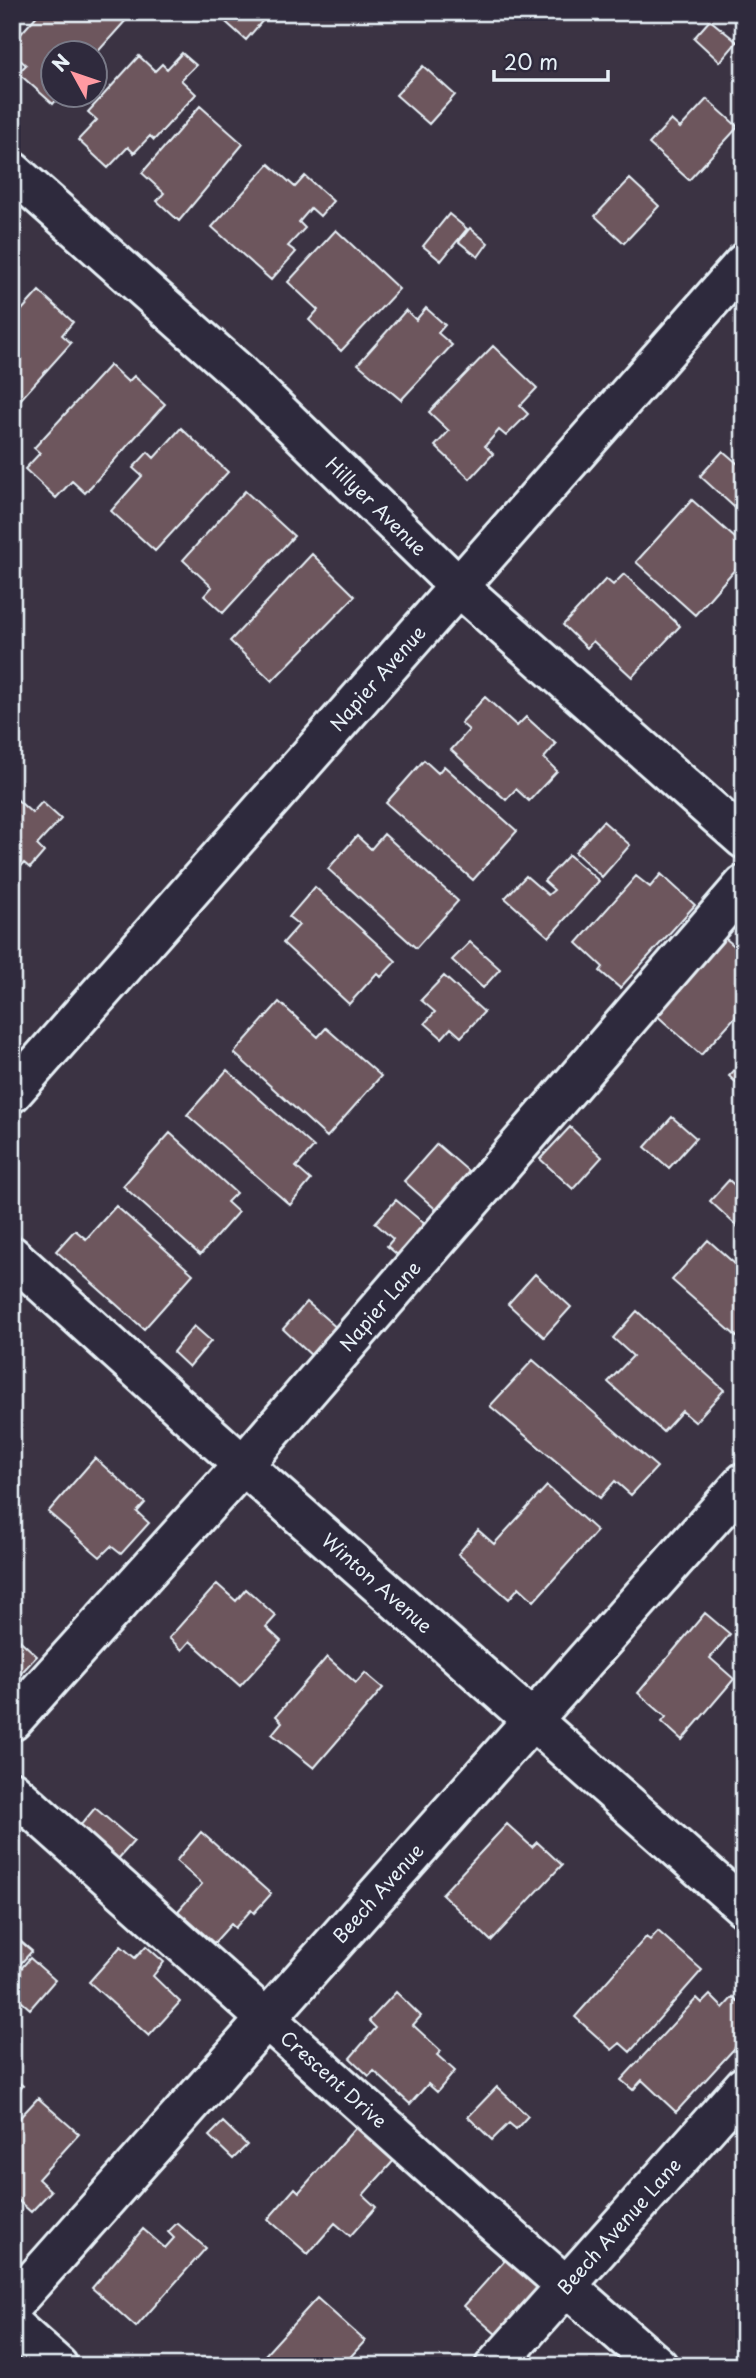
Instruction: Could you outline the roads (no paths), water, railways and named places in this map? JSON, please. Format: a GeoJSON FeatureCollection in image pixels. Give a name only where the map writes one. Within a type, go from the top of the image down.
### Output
{"type":"FeatureCollection","features":[{"type":"Feature","properties":{"kind":"street","name":"Hillyer Avenue"},"geometry":{"type":"LineString","coordinates":[[12,171],[239,373],[459,587],[744,839]]}},
{"type":"Feature","properties":{"kind":"street","name":"Napier Avenue"},"geometry":{"type":"LineString","coordinates":[[12,1093],[742,267]]}},
{"type":"Feature","properties":{"kind":"street","name":"Napier Lane"},"geometry":{"type":"LineString","coordinates":[[12,1721],[243,1465],[744,886]]}},
{"type":"Feature","properties":{"kind":"street","name":"Winton Avenue"},"geometry":{"type":"LineString","coordinates":[[12,1256],[243,1465],[744,1907]]}},
{"type":"Feature","properties":{"kind":"street","name":"Beech Avenue"},"geometry":{"type":"LineString","coordinates":[[12,2305],[744,1482]]}},
{"type":"Feature","properties":{"kind":"street","name":"Crescent Drive"},"geometry":{"type":"LineString","coordinates":[[12,1791],[566,2287],[658,2366]]}},
{"type":"Feature","properties":{"kind":"street","name":"Beech Avenue Lane"},"geometry":{"type":"LineString","coordinates":[[495,2366],[744,2086]]}},
{"type":"Feature","properties":{"kind":"street"},"geometry":{"type":"LineString","coordinates":[[12,2325],[58,2366]]}}]}
